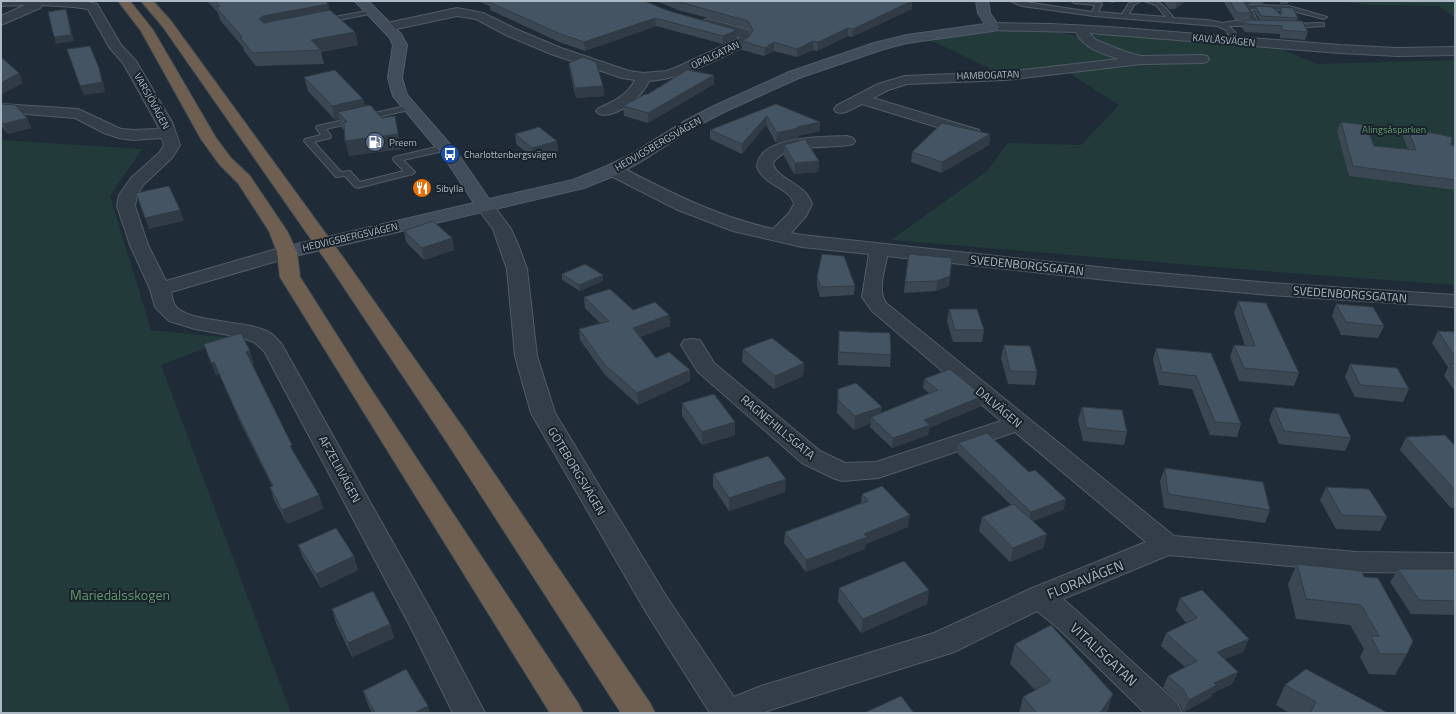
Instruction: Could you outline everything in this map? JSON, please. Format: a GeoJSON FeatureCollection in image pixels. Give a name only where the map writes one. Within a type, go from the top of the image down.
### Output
{"type":"FeatureCollection","features":[{"type":"Feature","properties":{"kind":"highway"},"geometry":{"type":"LineString","coordinates":[[124,1],[147,30],[209,139],[225,161],[244,180],[278,231],[287,252],[290,276],[358,386],[567,713]]}},
{"type":"Feature","properties":{"kind":"highway"},"geometry":{"type":"LineString","coordinates":[[147,1],[167,24],[324,242],[456,435],[639,713]]}},
{"type":"Feature","properties":{"kind":"street"},"geometry":{"type":"LineString","coordinates":[[360,1],[387,27],[396,37],[400,45],[395,78],[400,96],[445,148],[485,206]]}},
{"type":"Feature","properties":{"kind":"street"},"geometry":{"type":"LineString","coordinates":[[982,1],[984,13],[993,27]]}},
{"type":"Feature","properties":{"kind":"street","name":"VARSJÖVÄGEN"},"geometry":{"type":"LineString","coordinates":[[1,2],[80,3],[93,7],[116,47],[129,61],[169,133],[172,145],[166,155],[137,182],[128,195],[126,206],[139,245],[160,288]]}},
{"type":"Feature","properties":{"kind":"street"},"geometry":{"type":"LineString","coordinates":[[1,21],[23,12],[40,2]]}},
{"type":"Feature","properties":{"kind":"street","name":"OPALGATAN"},"geometry":{"type":"LineString","coordinates":[[387,27],[457,7],[556,51],[628,74],[643,77],[667,75],[680,71],[743,42],[746,37],[743,33],[694,19]]}},
{"type":"Feature","properties":{"kind":"street","name":"HEDVIGSBERGSVÄGEN"},"geometry":{"type":"LineString","coordinates":[[287,252],[324,242],[578,184],[613,170],[636,158],[688,125],[719,109],[794,75],[879,46],[907,39],[993,27]]}},
{"type":"Feature","properties":{"kind":"street","name":"KAVLÅSVÄGEN"},"geometry":{"type":"LineString","coordinates":[[993,27],[1081,30],[1374,52],[1455,51]]}},
{"type":"Feature","properties":{"kind":"street"},"geometry":{"type":"LineString","coordinates":[[1081,30],[1085,38],[1091,43],[1121,55],[1141,60],[1202,59]]}},
{"type":"Feature","properties":{"kind":"street","name":"HAMBOGATAN"},"geometry":{"type":"LineString","coordinates":[[841,109],[884,87],[905,80],[1005,76],[1141,60]]}},
{"type":"Feature","properties":{"kind":"street"},"geometry":{"type":"LineString","coordinates":[[604,111],[632,96],[640,87],[643,77]]}},
{"type":"Feature","properties":{"kind":"street"},"geometry":{"type":"LineString","coordinates":[[861,98],[980,135]]}},
{"type":"Feature","properties":{"kind":"street"},"geometry":{"type":"LineString","coordinates":[[1,108],[78,114],[119,133],[133,135],[169,133]]}},
{"type":"Feature","properties":{"kind":"street"},"geometry":{"type":"LineString","coordinates":[[776,236],[802,209],[803,204],[802,198],[798,193],[771,175],[766,168],[765,162],[771,154],[781,150],[809,143],[847,141]]}},
{"type":"Feature","properties":{"kind":"street","name":"SVEDENBORGSGATAN"},"geometry":{"type":"LineString","coordinates":[[613,170],[684,206],[739,226],[776,236],[879,249],[1140,277],[1270,289],[1455,301]]}},
{"type":"Feature","properties":{"kind":"street","name":"GÖTEBORGSVÄGEN"},"geometry":{"type":"LineString","coordinates":[[485,206],[502,229],[510,247],[517,270],[526,356],[543,413],[656,604],[727,713]]}},
{"type":"Feature","properties":{"kind":"street","name":"DALVÄGEN"},"geometry":{"type":"LineString","coordinates":[[879,249],[872,288],[872,297],[879,307],[1166,545]]}},
{"type":"Feature","properties":{"kind":"street"},"geometry":{"type":"LineString","coordinates":[[160,288],[287,252]]}},
{"type":"Feature","properties":{"kind":"street","name":"AFZELIIVÄGEN"},"geometry":{"type":"LineString","coordinates":[[160,288],[165,307],[176,317],[195,323],[244,331],[262,337],[273,348],[424,624],[469,713]]}},
{"type":"Feature","properties":{"kind":"street","name":"RAGNEHILLSGATA"},"geometry":{"type":"LineString","coordinates":[[692,345],[706,367],[811,457],[842,472],[878,470],[1019,423]]}},
{"type":"Feature","properties":{"kind":"street","name":"FLORAVÄGEN"},"geometry":{"type":"LineString","coordinates":[[733,713],[761,699],[943,643],[1040,597],[1166,545],[1356,562],[1455,564]]}},
{"type":"Feature","properties":{"kind":"street","name":"VITALISGATAN"},"geometry":{"type":"LineString","coordinates":[[1040,597],[1068,620],[1166,713]]}},
{"type":"Feature","properties":{"kind":"lane"},"geometry":{"type":"LineString","coordinates":[[1013,1],[1022,4],[1094,14],[1207,22],[1223,25],[1261,24],[1247,9],[1249,7],[1289,8],[1324,17]]}},
{"type":"Feature","properties":{"kind":"lane"},"geometry":{"type":"LineString","coordinates":[[1074,1],[1099,4],[1094,14]]}},
{"type":"Feature","properties":{"kind":"lane"},"geometry":{"type":"LineString","coordinates":[[1124,17],[1131,4],[1138,1]]}},
{"type":"Feature","properties":{"kind":"lane"},"geometry":{"type":"LineString","coordinates":[[1148,1],[1158,4],[1172,20]]}},
{"type":"Feature","properties":{"kind":"lane"},"geometry":{"type":"LineString","coordinates":[[319,22],[372,12]]}},
{"type":"Feature","properties":{"kind":"lane"},"geometry":{"type":"LineString","coordinates":[[1223,25],[1232,31],[1236,41]]}},
{"type":"Feature","properties":{"kind":"lane"},"geometry":{"type":"LineString","coordinates":[[1283,25],[1322,25]]}},
{"type":"Feature","properties":{"kind":"lane"},"geometry":{"type":"LineString","coordinates":[[410,108],[320,128],[327,136],[308,141],[339,175],[347,173],[358,185],[410,172],[397,159],[445,148]]}},
{"type":"Feature","properties":{"kind":"green space"},"geometry":{"type":"Polygon","coordinates":[[[1336,1],[1455,1],[1455,17],[1438,6],[1371,5],[1336,1]]]}},
{"type":"Feature","properties":{"kind":"green space","name":"Alingsåsparken"},"geometry":{"type":"Polygon","coordinates":[[[988,30],[1053,30],[1072,35],[1093,36],[1098,34],[1281,49],[1317,64],[1455,60],[1455,285],[1251,270],[891,240],[987,171],[1008,143],[1081,145],[1119,105],[1069,73],[1009,81],[985,66],[928,39],[988,30]]]}},
{"type":"Feature","properties":{"kind":"green space","name":"Mariedalsskogen"},"geometry":{"type":"Polygon","coordinates":[[[1,140],[142,149],[110,196],[151,330],[231,338],[161,365],[291,713],[1,713],[1,140]]]}},
{"type":"Feature","properties":{"kind":"building"},"geometry":{"type":"Polygon","coordinates":[[[215,1],[325,1],[328,4],[263,16],[259,19],[264,23],[330,10],[355,32],[311,40],[321,50],[253,53],[240,38],[242,37],[216,7],[220,6],[215,1]]]}},
{"type":"Feature","properties":{"kind":"building"},"geometry":{"type":"Polygon","coordinates":[[[644,1],[669,11],[737,30],[723,36],[655,18],[584,42],[558,33],[489,2],[644,1]]]}},
{"type":"Feature","properties":{"kind":"building"},"geometry":{"type":"Polygon","coordinates":[[[676,1],[912,1],[853,29],[848,28],[818,42],[813,41],[797,49],[774,42],[765,48],[742,41],[749,37],[753,30],[748,21],[676,1]]]}},
{"type":"Feature","properties":{"kind":"building"},"geometry":{"type":"Polygon","coordinates":[[[1230,1],[1246,1],[1244,2],[1251,13],[1237,13],[1230,1]]]}},
{"type":"Feature","properties":{"kind":"building"},"geometry":{"type":"Polygon","coordinates":[[[1255,6],[1272,7],[1281,15],[1281,7],[1293,8],[1298,18],[1261,16],[1255,6]]]}},
{"type":"Feature","properties":{"kind":"building"},"geometry":{"type":"Polygon","coordinates":[[[66,9],[71,35],[54,37],[48,12],[66,9]]]}},
{"type":"Feature","properties":{"kind":"building"},"geometry":{"type":"Polygon","coordinates":[[[1245,20],[1302,21],[1308,32],[1282,30],[1282,26],[1247,24],[1245,20]]]}},
{"type":"Feature","properties":{"kind":"building"},"geometry":{"type":"Polygon","coordinates":[[[90,46],[99,68],[102,82],[80,86],[67,49],[90,46]]]}},
{"type":"Feature","properties":{"kind":"building"},"geometry":{"type":"Polygon","coordinates":[[[1,57],[19,73],[1,83],[1,57]]]}},
{"type":"Feature","properties":{"kind":"building"},"geometry":{"type":"Polygon","coordinates":[[[583,57],[596,62],[603,86],[575,88],[569,63],[583,57]]]}},
{"type":"Feature","properties":{"kind":"building"},"geometry":{"type":"Polygon","coordinates":[[[335,70],[363,99],[332,106],[304,77],[335,70]]]}},
{"type":"Feature","properties":{"kind":"building"},"geometry":{"type":"Polygon","coordinates":[[[687,70],[714,75],[648,113],[623,106],[645,94],[648,94],[687,70]]]}},
{"type":"Feature","properties":{"kind":"building"},"geometry":{"type":"Polygon","coordinates":[[[1,104],[15,105],[27,118],[3,124],[1,121],[1,104]]]}},
{"type":"Feature","properties":{"kind":"building"},"geometry":{"type":"Polygon","coordinates":[[[776,104],[820,122],[777,133],[767,116],[742,144],[710,130],[776,104]]]}},
{"type":"Feature","properties":{"kind":"building"},"geometry":{"type":"Polygon","coordinates":[[[370,105],[382,118],[395,116],[398,134],[345,141],[344,122],[347,122],[338,112],[370,105]]]}},
{"type":"Feature","properties":{"kind":"building"},"geometry":{"type":"Polygon","coordinates":[[[1341,122],[1366,125],[1374,146],[1416,150],[1407,128],[1452,137],[1451,145],[1455,146],[1455,180],[1353,166],[1341,122]]]}},
{"type":"Feature","properties":{"kind":"building"},"geometry":{"type":"Polygon","coordinates":[[[942,123],[990,134],[942,162],[912,152],[942,123]]]}},
{"type":"Feature","properties":{"kind":"building"},"geometry":{"type":"Polygon","coordinates":[[[539,127],[557,141],[532,148],[515,134],[539,127]]]}},
{"type":"Feature","properties":{"kind":"building"},"geometry":{"type":"Polygon","coordinates":[[[805,139],[819,161],[795,163],[784,145],[805,139]]]}},
{"type":"Feature","properties":{"kind":"building"},"geometry":{"type":"Polygon","coordinates":[[[169,186],[180,210],[145,218],[136,193],[169,186]]]}},
{"type":"Feature","properties":{"kind":"building"},"geometry":{"type":"Polygon","coordinates":[[[433,221],[452,238],[422,248],[404,231],[433,221]]]}},
{"type":"Feature","properties":{"kind":"building"},"geometry":{"type":"Polygon","coordinates":[[[822,254],[844,256],[855,286],[821,287],[817,277],[822,254]]]}},
{"type":"Feature","properties":{"kind":"building"},"geometry":{"type":"Polygon","coordinates":[[[909,254],[952,258],[950,276],[937,281],[905,282],[909,254]]]}},
{"type":"Feature","properties":{"kind":"building"},"geometry":{"type":"Polygon","coordinates":[[[585,264],[603,275],[579,285],[562,274],[585,264]]]}},
{"type":"Feature","properties":{"kind":"building"},"geometry":{"type":"Polygon","coordinates":[[[610,289],[633,310],[655,302],[669,315],[633,328],[656,358],[669,352],[690,370],[637,393],[604,364],[579,329],[609,321],[584,297],[610,289]]]}},
{"type":"Feature","properties":{"kind":"building"},"geometry":{"type":"Polygon","coordinates":[[[1238,301],[1266,303],[1299,373],[1244,368],[1234,345],[1255,346],[1238,301]]]}},
{"type":"Feature","properties":{"kind":"building"},"geometry":{"type":"Polygon","coordinates":[[[1336,304],[1373,307],[1384,326],[1346,322],[1336,304]]]}},
{"type":"Feature","properties":{"kind":"building"},"geometry":{"type":"Polygon","coordinates":[[[949,309],[977,309],[984,330],[955,330],[949,309]]]}},
{"type":"Feature","properties":{"kind":"building"},"geometry":{"type":"Polygon","coordinates":[[[839,331],[890,333],[891,355],[839,352],[839,331]]]}},
{"type":"Feature","properties":{"kind":"building"},"geometry":{"type":"Polygon","coordinates":[[[1438,331],[1455,332],[1455,357],[1438,331]]]}},
{"type":"Feature","properties":{"kind":"building"},"geometry":{"type":"Polygon","coordinates":[[[241,333],[250,351],[246,352],[292,445],[290,446],[319,495],[282,510],[270,487],[273,486],[235,409],[214,362],[211,363],[204,344],[241,333]]]}},
{"type":"Feature","properties":{"kind":"building"},"geometry":{"type":"Polygon","coordinates":[[[772,338],[804,363],[775,376],[743,349],[772,338]]]}},
{"type":"Feature","properties":{"kind":"building"},"geometry":{"type":"Polygon","coordinates":[[[1004,345],[1030,346],[1037,372],[1010,371],[1004,345]]]}},
{"type":"Feature","properties":{"kind":"building"},"geometry":{"type":"Polygon","coordinates":[[[1156,348],[1211,353],[1241,424],[1215,422],[1196,376],[1162,372],[1156,348]]]}},
{"type":"Feature","properties":{"kind":"building"},"geometry":{"type":"Polygon","coordinates":[[[1350,364],[1397,368],[1409,389],[1360,385],[1350,364]]]}},
{"type":"Feature","properties":{"kind":"building"},"geometry":{"type":"Polygon","coordinates":[[[1450,364],[1455,364],[1455,370],[1450,364]]]}},
{"type":"Feature","properties":{"kind":"building"},"geometry":{"type":"Polygon","coordinates":[[[950,369],[983,396],[924,420],[930,425],[893,438],[871,417],[938,390],[924,379],[950,369]]]}},
{"type":"Feature","properties":{"kind":"building"},"geometry":{"type":"Polygon","coordinates":[[[856,383],[882,407],[855,416],[838,400],[838,389],[856,383]]]}},
{"type":"Feature","properties":{"kind":"building"},"geometry":{"type":"Polygon","coordinates":[[[714,394],[735,422],[702,432],[682,403],[714,394]]]}},
{"type":"Feature","properties":{"kind":"building"},"geometry":{"type":"Polygon","coordinates":[[[1082,407],[1122,410],[1127,432],[1086,428],[1082,407]]]}},
{"type":"Feature","properties":{"kind":"building"},"geometry":{"type":"Polygon","coordinates":[[[1274,407],[1339,414],[1351,438],[1284,431],[1274,407]]]}},
{"type":"Feature","properties":{"kind":"building"},"geometry":{"type":"Polygon","coordinates":[[[987,433],[1029,472],[1035,470],[1066,499],[1031,512],[958,443],[987,433]]]}},
{"type":"Feature","properties":{"kind":"building"},"geometry":{"type":"Polygon","coordinates":[[[1445,435],[1455,446],[1455,490],[1406,437],[1445,435]]]}},
{"type":"Feature","properties":{"kind":"building"},"geometry":{"type":"Polygon","coordinates":[[[768,456],[786,479],[729,498],[713,474],[768,456]]]}},
{"type":"Feature","properties":{"kind":"building"},"geometry":{"type":"Polygon","coordinates":[[[1165,468],[1263,482],[1270,510],[1168,494],[1165,468]]]}},
{"type":"Feature","properties":{"kind":"building"},"geometry":{"type":"Polygon","coordinates":[[[882,486],[910,515],[864,534],[867,537],[806,560],[785,532],[868,501],[862,494],[882,486]]]}},
{"type":"Feature","properties":{"kind":"building"},"geometry":{"type":"Polygon","coordinates":[[[1326,487],[1369,489],[1387,517],[1342,515],[1326,487]]]}},
{"type":"Feature","properties":{"kind":"building"},"geometry":{"type":"Polygon","coordinates":[[[1014,504],[1047,534],[1013,548],[982,517],[1014,504]]]}},
{"type":"Feature","properties":{"kind":"building"},"geometry":{"type":"Polygon","coordinates":[[[336,528],[354,556],[316,574],[298,545],[336,528]]]}},
{"type":"Feature","properties":{"kind":"building"},"geometry":{"type":"Polygon","coordinates":[[[904,561],[929,590],[863,619],[839,588],[904,561]]]}},
{"type":"Feature","properties":{"kind":"building"},"geometry":{"type":"Polygon","coordinates":[[[1297,564],[1362,571],[1364,577],[1378,578],[1413,641],[1407,654],[1380,654],[1371,636],[1379,636],[1361,605],[1306,599],[1297,564]]]}},
{"type":"Feature","properties":{"kind":"building"},"geometry":{"type":"Polygon","coordinates":[[[1398,569],[1455,569],[1455,601],[1419,600],[1398,569]]]}},
{"type":"Feature","properties":{"kind":"building"},"geometry":{"type":"Polygon","coordinates":[[[1202,590],[1249,639],[1217,652],[1238,672],[1214,683],[1217,685],[1189,700],[1183,689],[1168,676],[1197,661],[1166,633],[1197,618],[1180,598],[1202,590]]]}},
{"type":"Feature","properties":{"kind":"building"},"geometry":{"type":"Polygon","coordinates":[[[373,591],[390,624],[348,643],[332,609],[373,591]]]}},
{"type":"Feature","properties":{"kind":"building"},"geometry":{"type":"Polygon","coordinates":[[[1051,625],[1113,694],[1100,713],[1037,713],[1023,697],[1051,681],[1015,644],[1051,625]]]}},
{"type":"Feature","properties":{"kind":"building"},"geometry":{"type":"Polygon","coordinates":[[[406,669],[428,706],[414,713],[375,713],[363,691],[406,669]]]}},
{"type":"Feature","properties":{"kind":"building"},"geometry":{"type":"Polygon","coordinates":[[[1306,669],[1388,713],[1310,713],[1316,702],[1285,685],[1306,669]]]}},
{"type":"Feature","properties":{"kind":"building"},"geometry":{"type":"Polygon","coordinates":[[[901,696],[914,713],[864,713],[901,696]]]}},
{"type":"Feature","properties":{"kind":"place","name":"Preem"},"geometry":{"type":"Point","coordinates":[375,142]}},
{"type":"Feature","properties":{"kind":"place","name":"Charlottenbergsvägen"},"geometry":{"type":"Point","coordinates":[450,154]}},
{"type":"Feature","properties":{"kind":"place","name":"Sibylla"},"geometry":{"type":"Point","coordinates":[422,188]}}]}
